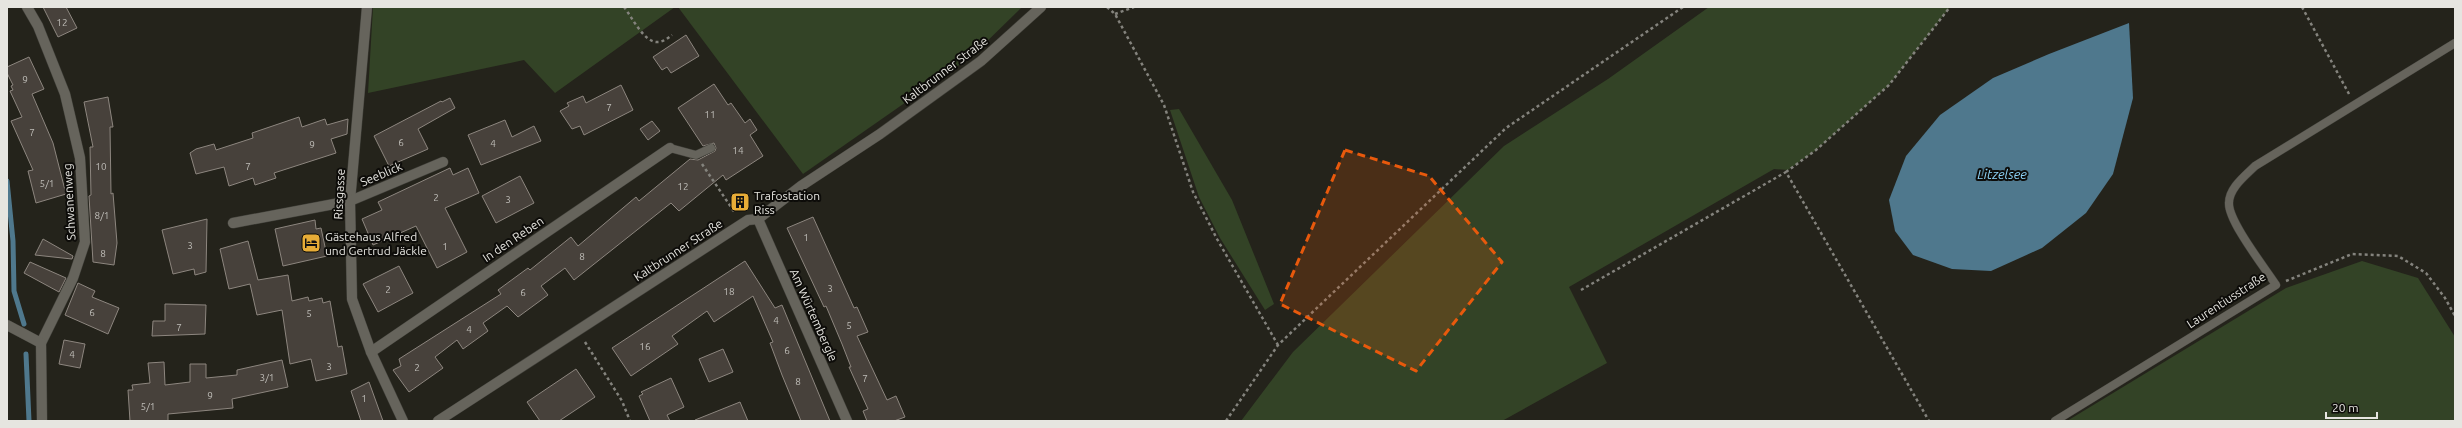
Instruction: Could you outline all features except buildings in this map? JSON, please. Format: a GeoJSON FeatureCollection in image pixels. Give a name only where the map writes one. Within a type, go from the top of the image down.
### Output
{"type":"FeatureCollection","features":[{"type":"Feature","properties":{"kind":"street","name":"Schwanenweg"},"geometry":{"type":"LineString","coordinates":[[27,7],[38,26],[65,94],[80,158],[85,242],[73,278],[41,343],[42,421]]}},
{"type":"Feature","properties":{"kind":"street","name":"Rissgasse"},"geometry":{"type":"LineString","coordinates":[[366,7],[350,201],[352,299],[371,352],[403,421]]}},
{"type":"Feature","properties":{"kind":"street","name":"Kaltbrunner Straße"},"geometry":{"type":"LineString","coordinates":[[438,421],[748,220],[758,219],[801,186],[880,134],[980,61],[1041,7]]}},
{"type":"Feature","properties":{"kind":"street","name":"In den Reben"},"geometry":{"type":"LineString","coordinates":[[371,352],[670,148]]}},
{"type":"Feature","properties":{"kind":"street","name":"Seeblick"},"geometry":{"type":"LineString","coordinates":[[233,223],[350,201],[443,162]]}},
{"type":"Feature","properties":{"kind":"street","name":"Am Würtembergle"},"geometry":{"type":"LineString","coordinates":[[758,219],[847,421]]}},
{"type":"Feature","properties":{"kind":"street"},"geometry":{"type":"LineString","coordinates":[[7,325],[41,343]]}},
{"type":"Feature","properties":{"kind":"lane","name":"Laurentiusstraße"},"geometry":{"type":"LineString","coordinates":[[2055,421],[2276,285],[2230,216],[2228,202],[2237,183],[2255,166],[2455,43]]}},
{"type":"Feature","properties":{"kind":"lane"},"geometry":{"type":"LineString","coordinates":[[670,148],[696,156],[712,148]]}},
{"type":"Feature","properties":{"kind":"path"},"geometry":{"type":"LineString","coordinates":[[624,7],[647,38],[660,42],[672,36]]}},
{"type":"Feature","properties":{"kind":"path"},"geometry":{"type":"LineString","coordinates":[[1108,7],[1115,14],[1164,105],[1193,192],[1217,240],[1278,345]]}},
{"type":"Feature","properties":{"kind":"path"},"geometry":{"type":"LineString","coordinates":[[1115,14],[1134,7]]}},
{"type":"Feature","properties":{"kind":"path"},"geometry":{"type":"LineString","coordinates":[[1226,421],[1278,345],[1506,128],[1683,7]]}},
{"type":"Feature","properties":{"kind":"path"},"geometry":{"type":"LineString","coordinates":[[1580,290],[1786,172],[1816,150],[1889,85],[1950,7]]}},
{"type":"Feature","properties":{"kind":"path"},"geometry":{"type":"LineString","coordinates":[[2302,7],[2355,105]]}},
{"type":"Feature","properties":{"kind":"path"},"geometry":{"type":"LineString","coordinates":[[696,156],[734,212],[742,211]]}},
{"type":"Feature","properties":{"kind":"path"},"geometry":{"type":"LineString","coordinates":[[1786,172],[1929,421]]}},
{"type":"Feature","properties":{"kind":"path"},"geometry":{"type":"LineString","coordinates":[[2276,285],[2352,254],[2398,256],[2426,272],[2445,298],[2455,316]]}},
{"type":"Feature","properties":{"kind":"path"},"geometry":{"type":"LineString","coordinates":[[578,330],[622,401],[630,421]]}},
{"type":"Feature","properties":{"kind":"highlighted area"},"geometry":{"type":"Polygon","coordinates":[[[1345,150],[1429,176],[1502,262],[1416,371],[1280,304],[1345,150]]]}},
{"type":"Feature","properties":{"kind":"green space"},"geometry":{"type":"Polygon","coordinates":[[[373,7],[675,7],[555,93],[524,60],[368,93],[373,7]]]}},
{"type":"Feature","properties":{"kind":"green space"},"geometry":{"type":"Polygon","coordinates":[[[678,7],[1022,7],[972,56],[803,174],[678,7]]]}},
{"type":"Feature","properties":{"kind":"green space"},"geometry":{"type":"Polygon","coordinates":[[[1709,7],[1950,7],[1889,85],[1816,150],[1788,170],[1774,169],[1569,287],[1607,363],[1502,421],[1241,421],[1293,352],[1504,146],[1608,79],[1709,7]]]}},
{"type":"Feature","properties":{"kind":"green space"},"geometry":{"type":"Polygon","coordinates":[[[1179,109],[1232,200],[1274,304],[1265,310],[1220,238],[1199,197],[1170,110],[1179,109]]]}},
{"type":"Feature","properties":{"kind":"green space"},"geometry":{"type":"Polygon","coordinates":[[[2362,261],[2418,278],[2455,337],[2455,421],[2067,421],[2286,288],[2362,261]]]}},
{"type":"Feature","properties":{"kind":"water","name":"Litzelsee"},"geometry":{"type":"Polygon","coordinates":[[[2129,23],[2133,98],[2113,174],[2086,213],[2042,248],[1991,271],[1952,269],[1913,255],[1895,231],[1889,200],[1906,156],[1940,115],[1993,78],[2049,54],[2129,23]]]}},
{"type":"Feature","properties":{"kind":"waterway"},"geometry":{"type":"LineString","coordinates":[[7,181],[13,241],[14,291],[24,324]]}},
{"type":"Feature","properties":{"kind":"waterway"},"geometry":{"type":"LineString","coordinates":[[26,354],[29,421]]}},
{"type":"Feature","properties":{"kind":"place","name":"Trafostation Riss"},"geometry":{"type":"Point","coordinates":[740,202]}},
{"type":"Feature","properties":{"kind":"place","name":"Gästehaus Alfred und Gertrud Jäckle"},"geometry":{"type":"Point","coordinates":[311,243]}}]}
